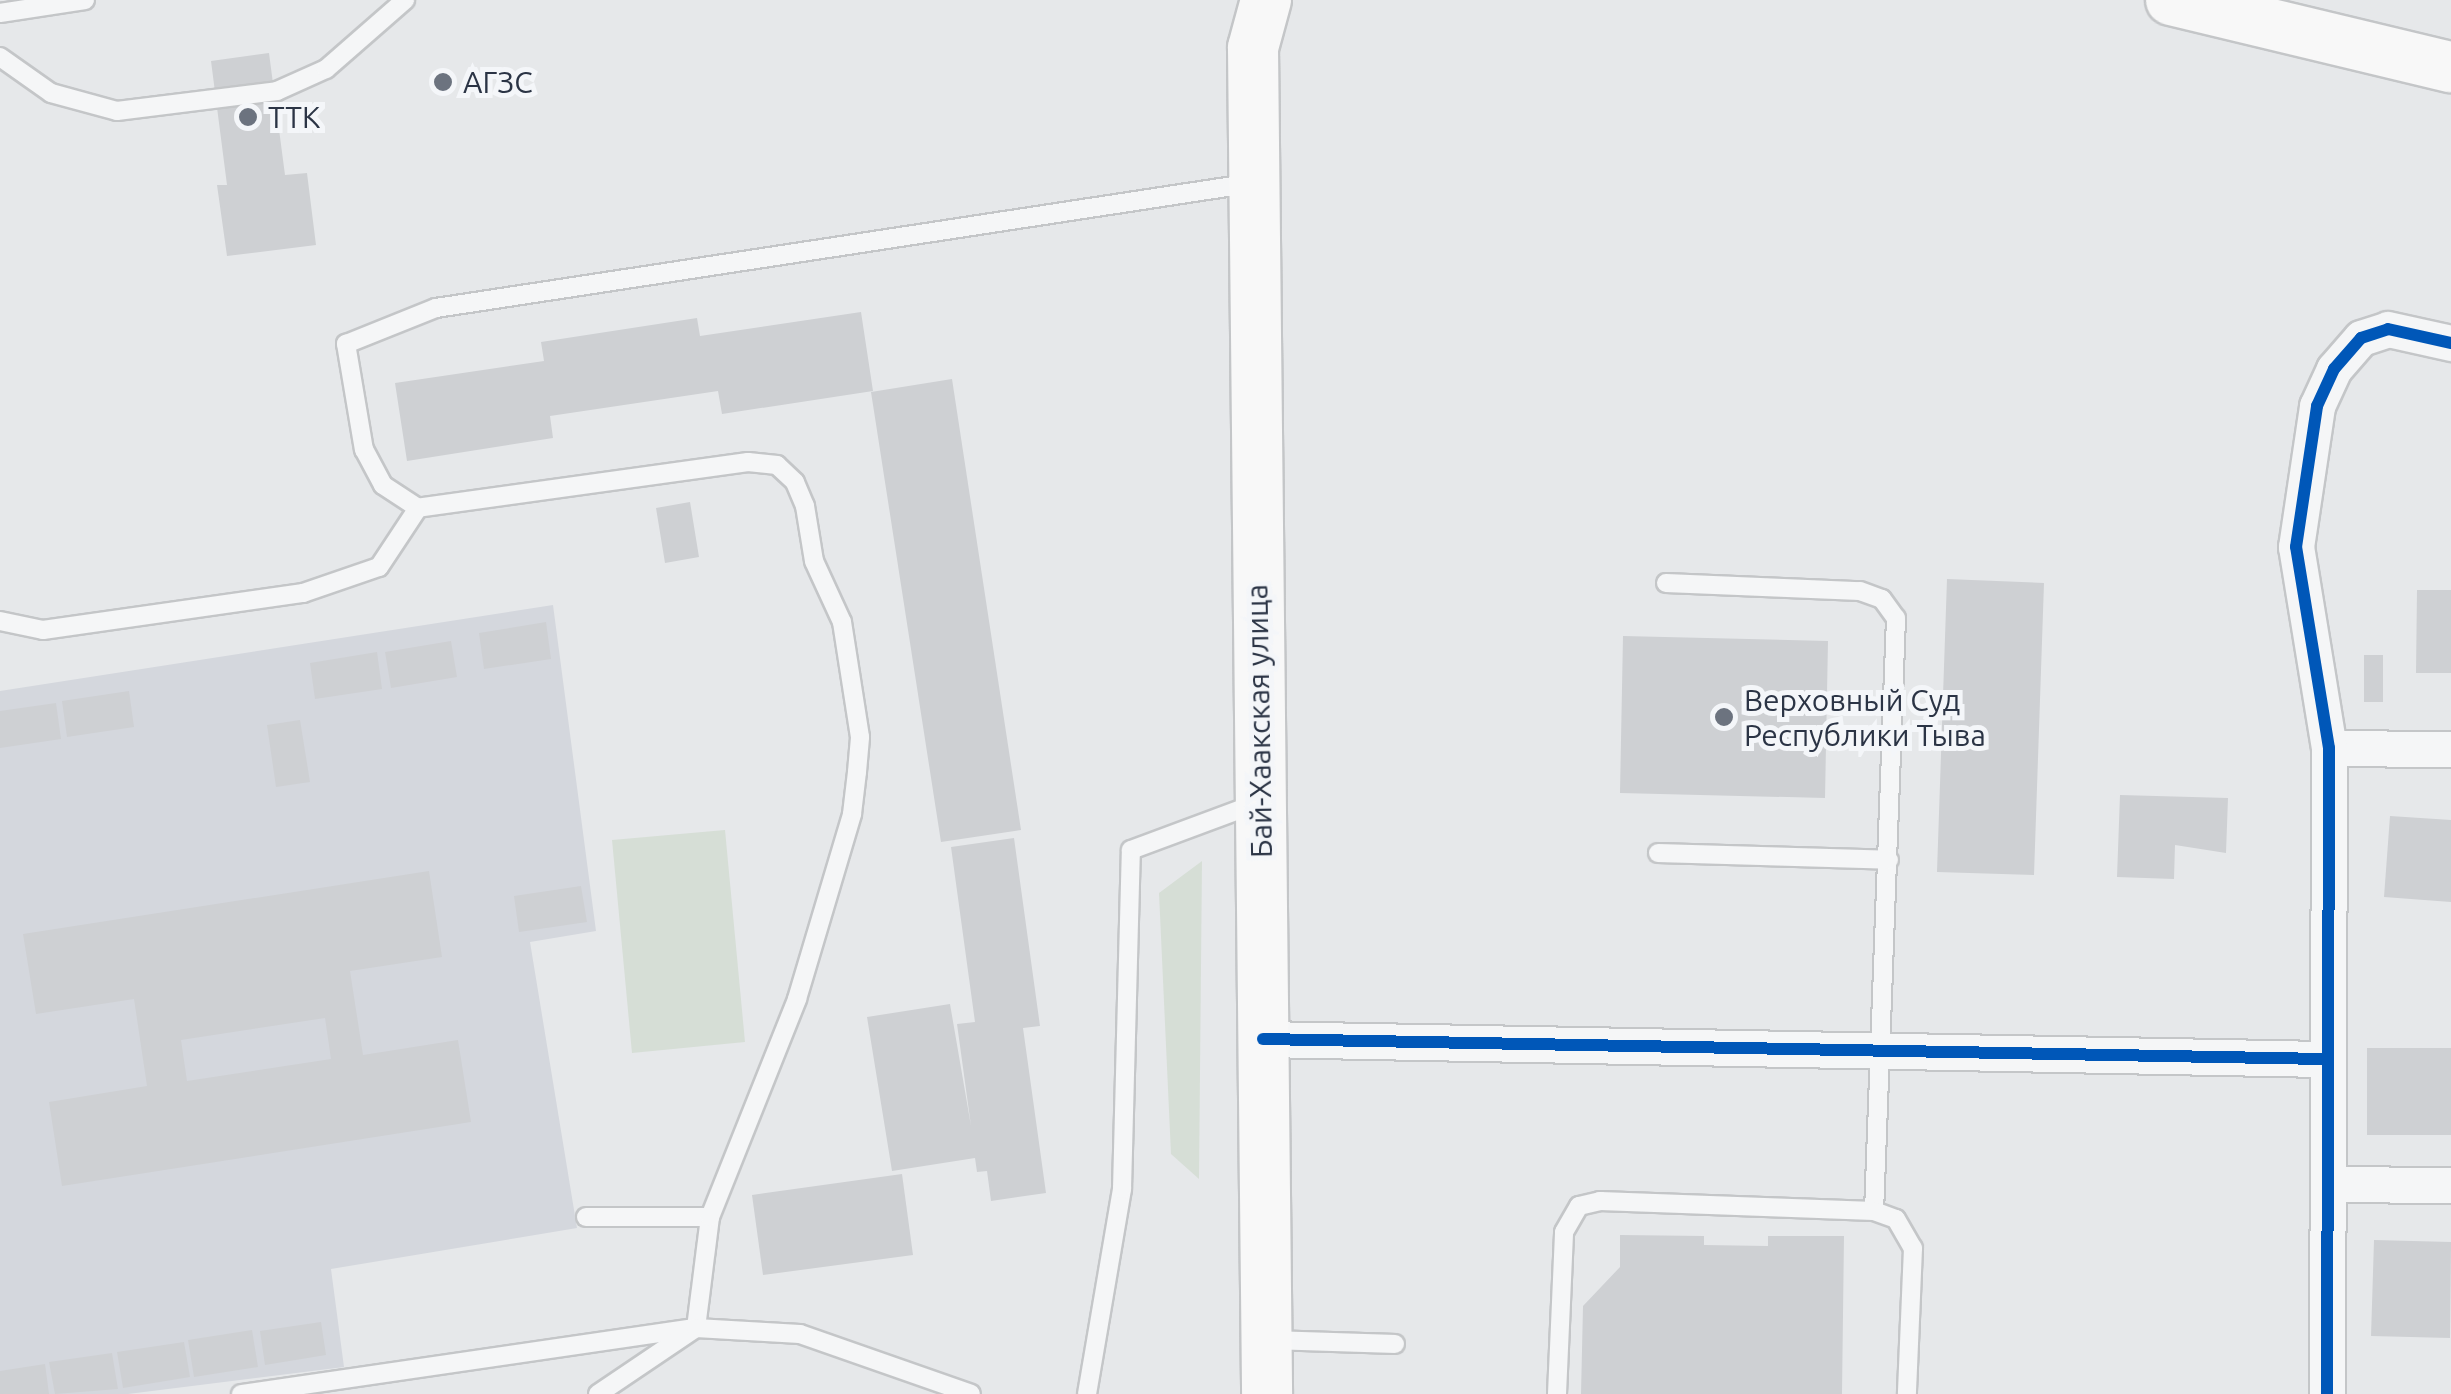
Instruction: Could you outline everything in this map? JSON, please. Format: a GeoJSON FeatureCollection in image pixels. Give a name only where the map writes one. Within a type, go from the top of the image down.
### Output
{"type":"FeatureCollection","features":[{"type":"Feature","properties":{"kind":"main road","name":"Бай-Хаакская улица"},"geometry":{"type":"LineString","coordinates":[[1229,0],[1252,48]]}},
{"type":"Feature","properties":{"kind":"main road","name":"Бай-Хаакская улица"},"geometry":{"type":"LineString","coordinates":[[1266,0],[1252,48],[1266,1394]]}},
{"type":"Feature","properties":{"kind":"main road"},"geometry":{"type":"LineString","coordinates":[[2171,0],[2451,66]]}},
{"type":"Feature","properties":{"kind":"street"},"geometry":{"type":"LineString","coordinates":[[2326,1394],[2332,1184],[2328,1059],[2329,748],[2296,547],[2317,406],[2334,368],[2360,338],[2388,329],[2451,343]]}},
{"type":"Feature","properties":{"kind":"street"},"geometry":{"type":"LineString","coordinates":[[2329,748],[2451,750]]}},
{"type":"Feature","properties":{"kind":"street"},"geometry":{"type":"LineString","coordinates":[[1263,1039],[2328,1059]]}},
{"type":"Feature","properties":{"kind":"street"},"geometry":{"type":"LineString","coordinates":[[2332,1184],[2451,1185]]}},
{"type":"Feature","properties":{"kind":"lane"},"geometry":{"type":"LineString","coordinates":[[0,13],[85,0]]}},
{"type":"Feature","properties":{"kind":"lane"},"geometry":{"type":"LineString","coordinates":[[0,57],[52,93],[117,111],[277,92],[326,68],[405,0]]}},
{"type":"Feature","properties":{"kind":"lane"},"geometry":{"type":"LineString","coordinates":[[598,1394],[696,1328],[710,1217],[797,999],[852,814],[860,737],[842,622],[814,560],[806,506],[796,482],[777,465],[748,462],[418,508],[383,485],[364,450],[346,344],[418,315],[1254,183]]}},
{"type":"Feature","properties":{"kind":"lane"},"geometry":{"type":"LineString","coordinates":[[0,621],[43,630],[303,593],[379,567],[418,508]]}},
{"type":"Feature","properties":{"kind":"lane"},"geometry":{"type":"LineString","coordinates":[[1666,583],[1860,591],[1890,607],[1898,630],[1874,1211]]}},
{"type":"Feature","properties":{"kind":"lane"},"geometry":{"type":"LineString","coordinates":[[1086,1394],[1122,1190],[1131,850],[1260,802]]}},
{"type":"Feature","properties":{"kind":"lane"},"geometry":{"type":"LineString","coordinates":[[1658,853],[1888,860]]}},
{"type":"Feature","properties":{"kind":"lane"},"geometry":{"type":"LineString","coordinates":[[1558,1394],[1564,1232],[1580,1206],[1600,1201],[1874,1211],[1905,1227],[1913,1248],[1908,1394]]}},
{"type":"Feature","properties":{"kind":"lane"},"geometry":{"type":"LineString","coordinates":[[586,1217],[710,1217]]}},
{"type":"Feature","properties":{"kind":"lane"},"geometry":{"type":"LineString","coordinates":[[241,1394],[696,1328],[800,1334],[970,1394]]}},
{"type":"Feature","properties":{"kind":"lane"},"geometry":{"type":"LineString","coordinates":[[1266,1340],[1395,1344]]}},
{"type":"Feature","properties":{"kind":"shaded area"},"geometry":{"type":"Polygon","coordinates":[[[553,605],[596,931],[530,942],[577,1228],[331,1269],[344,1367],[128,1394],[0,1394],[0,691],[553,605]]]}},
{"type":"Feature","properties":{"kind":"shaded area"},"geometry":{"type":"Polygon","coordinates":[[[725,830],[745,1042],[632,1053],[612,840],[725,830]]]}},
{"type":"Feature","properties":{"kind":"shaded area"},"geometry":{"type":"Polygon","coordinates":[[[1202,861],[1199,1179],[1171,1154],[1159,893],[1202,861]]]}},
{"type":"Feature","properties":{"kind":"building","name":"ТТК"},"geometry":{"type":"Polygon","coordinates":[[[269,53],[285,175],[307,173],[316,245],[227,256],[217,185],[227,185],[211,61],[269,53]]]}},
{"type":"Feature","properties":{"kind":"building"},"geometry":{"type":"Polygon","coordinates":[[[861,312],[873,391],[722,414],[718,391],[550,416],[553,438],[407,461],[395,383],[544,361],[541,342],[697,318],[700,336],[861,312]]]}},
{"type":"Feature","properties":{"kind":"building"},"geometry":{"type":"Polygon","coordinates":[[[952,379],[1021,830],[941,842],[871,392],[952,379]]]}},
{"type":"Feature","properties":{"kind":"building"},"geometry":{"type":"Polygon","coordinates":[[[690,502],[699,557],[665,563],[656,508],[690,502]]]}},
{"type":"Feature","properties":{"kind":"building"},"geometry":{"type":"Polygon","coordinates":[[[1947,579],[2044,583],[2034,875],[1937,872],[1947,579]]]}},
{"type":"Feature","properties":{"kind":"building"},"geometry":{"type":"Polygon","coordinates":[[[2417,590],[2451,590],[2451,673],[2416,673],[2417,590]]]}},
{"type":"Feature","properties":{"kind":"building"},"geometry":{"type":"Polygon","coordinates":[[[546,622],[551,659],[484,669],[479,633],[546,622]]]}},
{"type":"Feature","properties":{"kind":"building","name":"Верховный Суд Республики Тыва"},"geometry":{"type":"Polygon","coordinates":[[[1623,636],[1828,641],[1825,798],[1620,793],[1623,636]]]}},
{"type":"Feature","properties":{"kind":"building"},"geometry":{"type":"Polygon","coordinates":[[[451,641],[457,677],[391,688],[385,652],[451,641]]]}},
{"type":"Feature","properties":{"kind":"building"},"geometry":{"type":"Polygon","coordinates":[[[377,652],[382,689],[315,699],[310,663],[377,652]]]}},
{"type":"Feature","properties":{"kind":"building"},"geometry":{"type":"Polygon","coordinates":[[[2364,655],[2383,655],[2383,702],[2364,702],[2364,655]]]}},
{"type":"Feature","properties":{"kind":"building"},"geometry":{"type":"Polygon","coordinates":[[[129,691],[134,727],[67,737],[62,701],[129,691]]]}},
{"type":"Feature","properties":{"kind":"building"},"geometry":{"type":"Polygon","coordinates":[[[56,703],[61,739],[0,748],[0,711],[56,703]]]}},
{"type":"Feature","properties":{"kind":"building"},"geometry":{"type":"Polygon","coordinates":[[[300,720],[310,782],[276,787],[267,725],[300,720]]]}},
{"type":"Feature","properties":{"kind":"building"},"geometry":{"type":"Polygon","coordinates":[[[2120,795],[2228,798],[2226,853],[2175,845],[2174,879],[2117,877],[2120,795]]]}},
{"type":"Feature","properties":{"kind":"building"},"geometry":{"type":"Polygon","coordinates":[[[2390,816],[2451,820],[2451,902],[2384,897],[2390,816]]]}},
{"type":"Feature","properties":{"kind":"building"},"geometry":{"type":"Polygon","coordinates":[[[1014,838],[1040,1026],[1023,1028],[1046,1193],[991,1201],[987,1171],[977,1172],[975,1158],[892,1171],[867,1017],[950,1004],[971,1126],[957,1024],[975,1022],[951,847],[1014,838]]]}},
{"type":"Feature","properties":{"kind":"building"},"geometry":{"type":"Polygon","coordinates":[[[429,871],[442,957],[350,971],[363,1055],[458,1040],[471,1122],[62,1186],[49,1102],[147,1086],[134,999],[36,1014],[23,934],[429,871]],[[325,1018],[181,1040],[187,1081],[331,1059],[325,1018]]]}},
{"type":"Feature","properties":{"kind":"building"},"geometry":{"type":"Polygon","coordinates":[[[581,886],[587,922],[519,932],[514,896],[581,886]]]}},
{"type":"Feature","properties":{"kind":"building"},"geometry":{"type":"Polygon","coordinates":[[[2367,1048],[2451,1048],[2451,1135],[2367,1135],[2367,1048]]]}},
{"type":"Feature","properties":{"kind":"building"},"geometry":{"type":"Polygon","coordinates":[[[902,1174],[913,1255],[763,1275],[752,1195],[902,1174]]]}},
{"type":"Feature","properties":{"kind":"building"},"geometry":{"type":"Polygon","coordinates":[[[1620,1235],[1704,1236],[1704,1245],[1768,1246],[1768,1236],[1844,1236],[1842,1394],[1581,1394],[1583,1306],[1620,1267],[1620,1235]]]}},
{"type":"Feature","properties":{"kind":"building"},"geometry":{"type":"Polygon","coordinates":[[[2374,1240],[2451,1242],[2450,1338],[2371,1336],[2374,1240]]]}},
{"type":"Feature","properties":{"kind":"building"},"geometry":{"type":"Polygon","coordinates":[[[321,1322],[326,1355],[265,1365],[260,1331],[321,1322]]]}},
{"type":"Feature","properties":{"kind":"building"},"geometry":{"type":"Polygon","coordinates":[[[252,1330],[258,1367],[194,1377],[188,1340],[252,1330]]]}},
{"type":"Feature","properties":{"kind":"building"},"geometry":{"type":"Polygon","coordinates":[[[184,1342],[190,1377],[123,1388],[117,1352],[184,1342]]]}},
{"type":"Feature","properties":{"kind":"building"},"geometry":{"type":"Polygon","coordinates":[[[112,1353],[118,1389],[55,1394],[49,1362],[112,1353]]]}},
{"type":"Feature","properties":{"kind":"building"},"geometry":{"type":"Polygon","coordinates":[[[45,1364],[49,1394],[0,1394],[0,1371],[45,1364]]]}},
{"type":"Feature","properties":{"kind":"cycle path"},"geometry":{"type":"LineString","coordinates":[[2327,1394],[2329,748],[2296,547],[2317,406],[2334,369],[2361,338],[2388,329],[2451,343]]}},
{"type":"Feature","properties":{"kind":"cycle path"},"geometry":{"type":"LineString","coordinates":[[1263,1039],[2328,1059]]}},
{"type":"Feature","properties":{"kind":"place","name":"АГЗС"},"geometry":{"type":"Point","coordinates":[443,82]}},
{"type":"Feature","properties":{"kind":"place","name":"ТТК"},"geometry":{"type":"Point","coordinates":[248,117]}},
{"type":"Feature","properties":{"kind":"place","name":"Верховный Суд Республики Тыва"},"geometry":{"type":"Point","coordinates":[1724,717]}}]}
